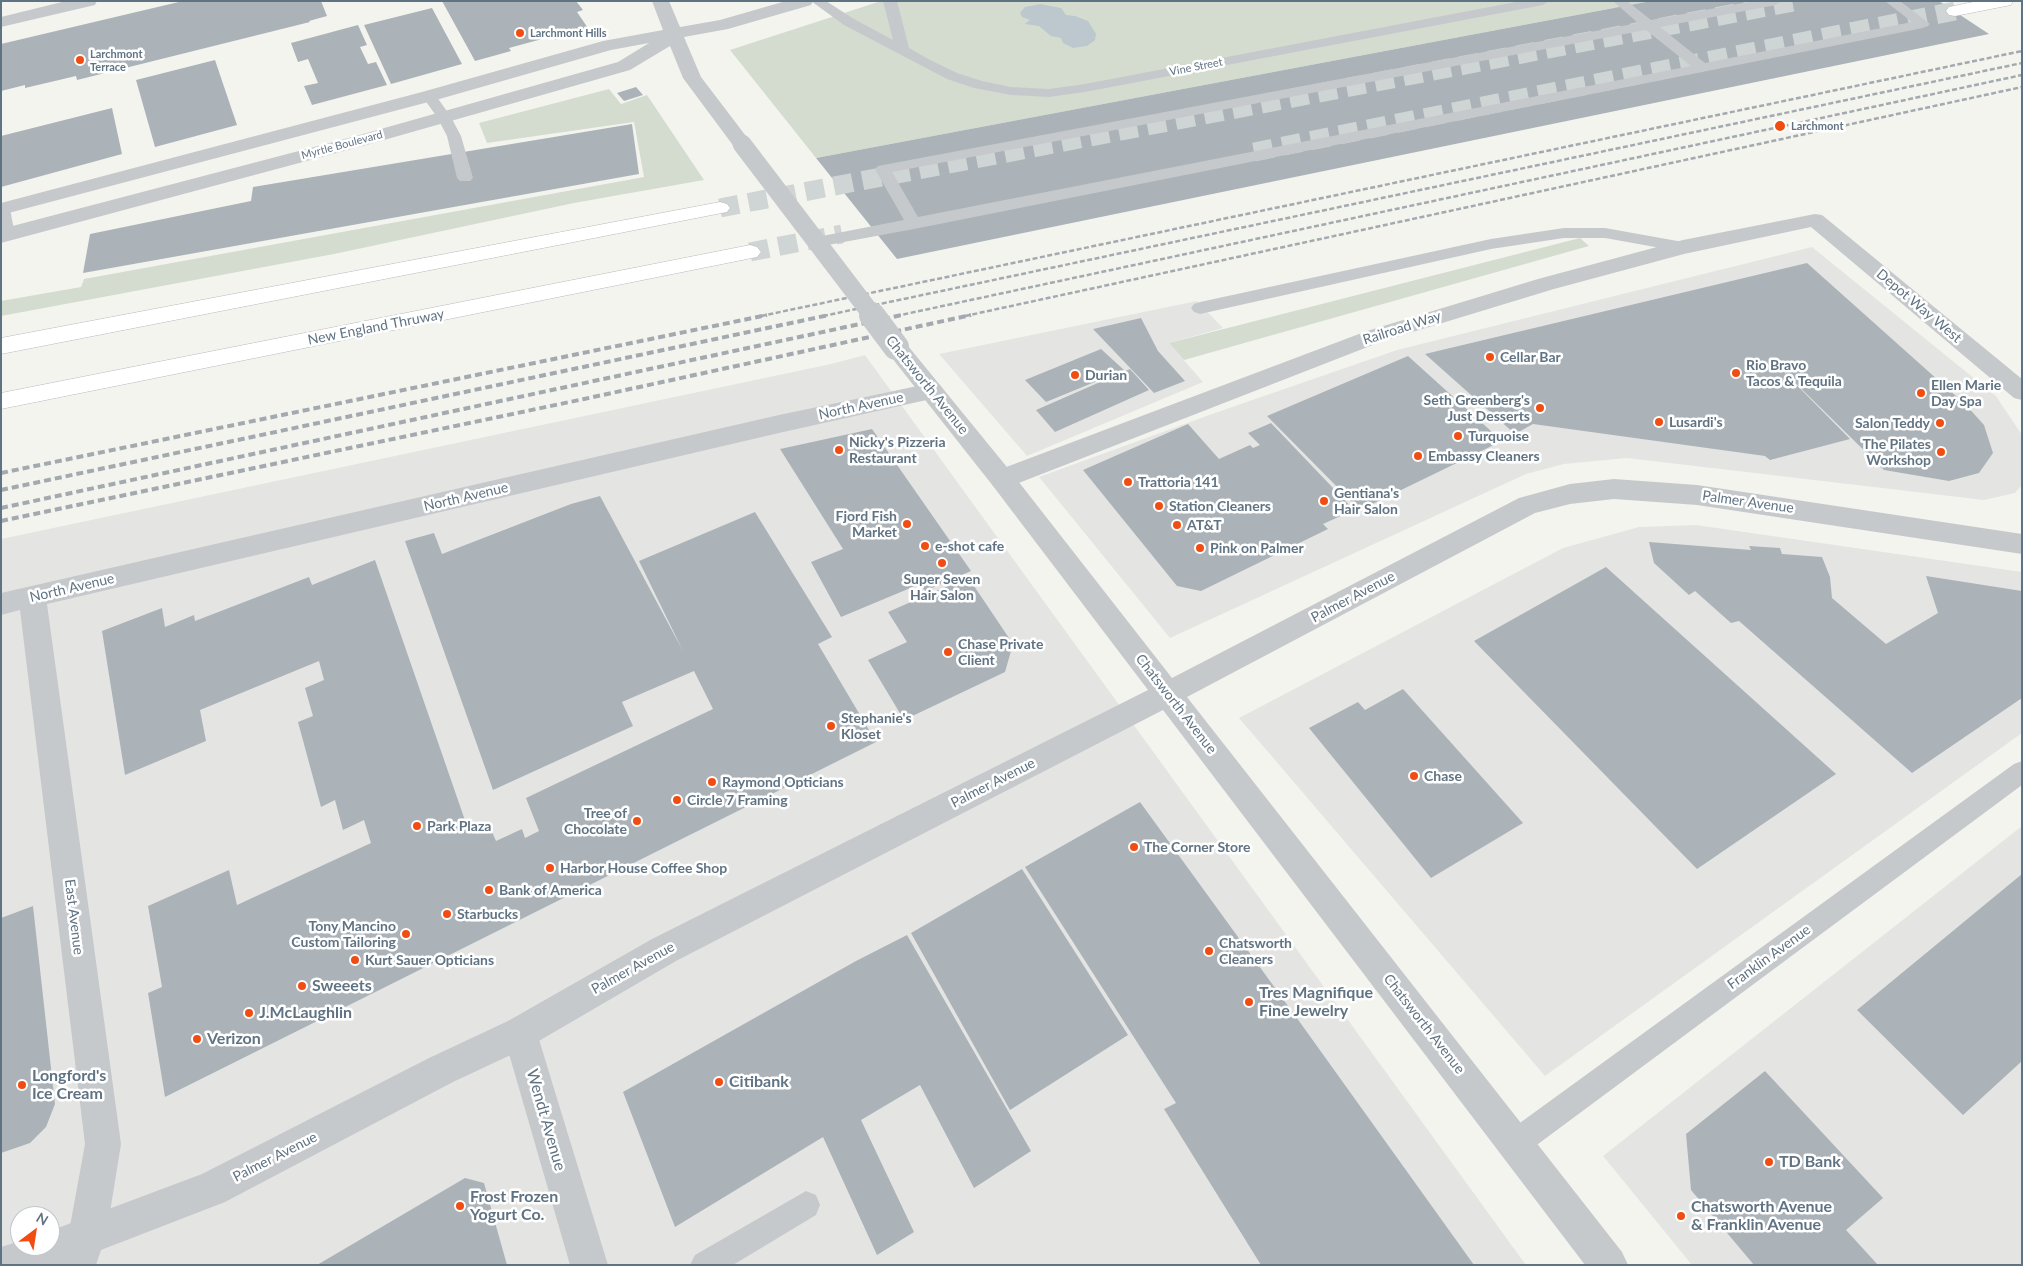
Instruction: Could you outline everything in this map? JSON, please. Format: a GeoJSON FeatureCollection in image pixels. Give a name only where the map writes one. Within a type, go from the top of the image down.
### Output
{"type":"FeatureCollection","features":[{"type":"Feature","properties":{"kind":"highway"},"geometry":{"type":"LineString","coordinates":[[1954,11],[2005,1]]}},
{"type":"Feature","properties":{"kind":"highway"},"geometry":{"type":"LineString","coordinates":[[1,346],[720,208]]}},
{"type":"Feature","properties":{"kind":"highway","name":"New England Thruway"},"geometry":{"type":"LineString","coordinates":[[1,401],[750,252]]}},
{"type":"Feature","properties":{"kind":"street"},"geometry":{"type":"LineString","coordinates":[[1,22],[66,4],[89,1]]}},
{"type":"Feature","properties":{"kind":"street","name":"Chatsworth Avenue"},"geometry":{"type":"LineString","coordinates":[[660,1],[692,78],[896,347],[1002,479],[1609,1265]]}},
{"type":"Feature","properties":{"kind":"street","name":"Myrtle Boulevard"},"geometry":{"type":"LineString","coordinates":[[2,209],[429,96],[609,45],[722,25],[805,1]]}},
{"type":"Feature","properties":{"kind":"street","name":"Myrtle Boulevard"},"geometry":{"type":"LineString","coordinates":[[4,236],[444,117],[624,66],[674,34]]}},
{"type":"Feature","properties":{"kind":"street","name":"Railroad Way"},"geometry":{"type":"LineString","coordinates":[[1002,479],[1375,336],[1546,284],[1683,247],[1815,220]]}},
{"type":"Feature","properties":{"kind":"street","name":"Depot Way West"},"geometry":{"type":"LineString","coordinates":[[1815,220],[2021,391]]}},
{"type":"Feature","properties":{"kind":"street","name":"North Avenue"},"geometry":{"type":"LineString","coordinates":[[1,604],[932,391]]}},
{"type":"Feature","properties":{"kind":"street","name":"Palmer Avenue"},"geometry":{"type":"LineString","coordinates":[[4,1265],[82,1251],[212,1189],[441,1070],[520,1033],[664,950],[1167,694],[1528,505],[1570,494],[1614,488],[1697,495],[2022,544]]}},
{"type":"Feature","properties":{"kind":"street","name":"East Avenue"},"geometry":{"type":"LineString","coordinates":[[32,596],[103,1144],[82,1251]]}},
{"type":"Feature","properties":{"kind":"street","name":"Wendt Avenue"},"geometry":{"type":"LineString","coordinates":[[520,1033],[589,1265]]}},
{"type":"Feature","properties":{"kind":"lane","name":"Vine Street"},"geometry":{"type":"LineString","coordinates":[[817,1],[848,22],[938,70],[979,85],[1011,91],[1049,93],[1095,87],[1544,1]]}},
{"type":"Feature","properties":{"kind":"lane"},"geometry":{"type":"LineString","coordinates":[[890,1],[903,50]]}},
{"type":"Feature","properties":{"kind":"lane"},"geometry":{"type":"LineString","coordinates":[[914,224],[883,169],[1776,1]]}},
{"type":"Feature","properties":{"kind":"lane"},"geometry":{"type":"LineString","coordinates":[[817,242],[1923,24],[1891,1]]}},
{"type":"Feature","properties":{"kind":"lane"},"geometry":{"type":"LineString","coordinates":[[1622,4],[1702,68]]}},
{"type":"Feature","properties":{"kind":"lane"},"geometry":{"type":"LineString","coordinates":[[429,96],[444,117],[454,136],[465,178]]}},
{"type":"Feature","properties":{"kind":"lane"},"geometry":{"type":"LineString","coordinates":[[2,209],[4,236]]}},
{"type":"Feature","properties":{"kind":"lane"},"geometry":{"type":"LineString","coordinates":[[1200,308],[1491,244],[1564,233],[1605,233],[1683,247]]}},
{"type":"Feature","properties":{"kind":"lane","name":"Franklin Avenue"},"geometry":{"type":"LineString","coordinates":[[1516,1143],[2022,771]]}},
{"type":"Feature","properties":{"kind":"lane"},"geometry":{"type":"LineString","coordinates":[[706,1265],[806,1206]]}},
{"type":"Feature","properties":{"kind":"shaded area"},"geometry":{"type":"Polygon","coordinates":[[[881,1],[1651,1],[816,158],[730,50],[881,1]]]}},
{"type":"Feature","properties":{"kind":"shaded area"},"geometry":{"type":"Polygon","coordinates":[[[1040,4],[1061,8],[1066,15],[1088,21],[1096,34],[1095,40],[1087,46],[1073,48],[1063,43],[1061,38],[1051,36],[1039,26],[1025,24],[1030,20],[1022,17],[1020,13],[1025,7],[1040,4]]]}},
{"type":"Feature","properties":{"kind":"shaded area"},"geometry":{"type":"Polygon","coordinates":[[[609,89],[621,104],[647,95],[704,180],[574,203],[334,254],[1,316],[1,301],[81,287],[84,279],[644,177],[634,122],[487,143],[479,123],[609,89]]]}},
{"type":"Feature","properties":{"kind":"shaded area"},"geometry":{"type":"Polygon","coordinates":[[[1580,238],[1589,246],[1184,360],[1169,343],[1580,238]]]}},
{"type":"Feature","properties":{"kind":"shaded area"},"geometry":{"type":"Polygon","coordinates":[[[1812,247],[1996,396],[2022,435],[2022,485],[2015,493],[1984,500],[1627,458],[1564,464],[1526,474],[1170,638],[1039,477],[1212,414],[1397,350],[1812,247]]]}},
{"type":"Feature","properties":{"kind":"shaded area"},"geometry":{"type":"Polygon","coordinates":[[[1197,301],[1223,328],[1169,343],[1203,382],[1027,456],[939,354],[1197,301]]]}},
{"type":"Feature","properties":{"kind":"shaded area"},"geometry":{"type":"Polygon","coordinates":[[[865,355],[1526,1265],[1,1265],[1,539],[831,364],[865,355]]]}},
{"type":"Feature","properties":{"kind":"shaded area"},"geometry":{"type":"Polygon","coordinates":[[[1696,525],[2022,572],[2022,733],[1545,1076],[1239,718],[1563,548],[1639,527],[1696,525]]]}},
{"type":"Feature","properties":{"kind":"shaded area"},"geometry":{"type":"Polygon","coordinates":[[[2022,826],[2022,1265],[1692,1265],[1603,1156],[2022,826]]]}},
{"type":"Feature","properties":{"kind":"building","name":"Larchmont Terrace"},"geometry":{"type":"Polygon","coordinates":[[[183,1],[321,1],[327,16],[310,22],[77,80],[76,76],[25,88],[25,85],[1,91],[1,44],[183,1]]]}},
{"type":"Feature","properties":{"kind":"building","name":"Larchmont Hills"},"geometry":{"type":"Polygon","coordinates":[[[442,1],[576,1],[583,10],[577,12],[590,31],[555,40],[553,36],[509,48],[511,51],[475,61],[442,1]]]}},
{"type":"Feature","properties":{"kind":"building"},"geometry":{"type":"Polygon","coordinates":[[[1651,1],[1939,1],[1989,34],[897,259],[816,158],[1651,1]]]}},
{"type":"Feature","properties":{"kind":"building"},"geometry":{"type":"Polygon","coordinates":[[[432,8],[462,64],[391,84],[364,25],[432,8]]]}},
{"type":"Feature","properties":{"kind":"building"},"geometry":{"type":"Polygon","coordinates":[[[358,25],[367,45],[360,47],[368,64],[376,62],[387,85],[312,105],[304,86],[318,83],[308,59],[298,62],[291,43],[358,25]]]}},
{"type":"Feature","properties":{"kind":"building"},"geometry":{"type":"Polygon","coordinates":[[[215,60],[237,125],[155,147],[136,80],[215,60]]]}},
{"type":"Feature","properties":{"kind":"building"},"geometry":{"type":"Polygon","coordinates":[[[636,87],[643,95],[624,101],[617,93],[636,87]]]}},
{"type":"Feature","properties":{"kind":"building"},"geometry":{"type":"Polygon","coordinates":[[[112,108],[122,154],[1,187],[1,136],[112,108]]]}},
{"type":"Feature","properties":{"kind":"building"},"geometry":{"type":"Polygon","coordinates":[[[632,124],[639,174],[83,273],[90,234],[251,201],[253,187],[632,124]]]}},
{"type":"Feature","properties":{"kind":"building"},"geometry":{"type":"Polygon","coordinates":[[[1807,263],[1966,405],[1984,425],[1993,453],[1979,473],[1949,481],[1884,470],[1768,356],[1850,439],[1770,460],[1765,456],[1533,424],[1515,434],[1425,354],[1807,263]]]}},
{"type":"Feature","properties":{"kind":"building"},"geometry":{"type":"Polygon","coordinates":[[[1141,318],[1158,351],[1185,381],[1154,393],[1093,329],[1141,318]]]}},
{"type":"Feature","properties":{"kind":"building","name":"Durian"},"geometry":{"type":"Polygon","coordinates":[[[1101,349],[1124,370],[1046,402],[1025,380],[1101,349]]]}},
{"type":"Feature","properties":{"kind":"building"},"geometry":{"type":"Polygon","coordinates":[[[1408,356],[1502,441],[1360,510],[1267,416],[1408,356]]]}},
{"type":"Feature","properties":{"kind":"building"},"geometry":{"type":"Polygon","coordinates":[[[1130,369],[1149,390],[1055,432],[1036,410],[1130,369]]]}},
{"type":"Feature","properties":{"kind":"building"},"geometry":{"type":"Polygon","coordinates":[[[1271,423],[1354,510],[1323,524],[1328,529],[1201,591],[1177,586],[1083,470],[1188,424],[1219,459],[1250,445],[1253,448],[1260,445],[1248,433],[1271,423]]]}},
{"type":"Feature","properties":{"kind":"building"},"geometry":{"type":"Polygon","coordinates":[[[872,429],[971,571],[925,591],[920,584],[841,617],[811,562],[843,549],[780,449],[872,429]]]}},
{"type":"Feature","properties":{"kind":"building"},"geometry":{"type":"Polygon","coordinates":[[[600,496],[683,651],[639,561],[755,512],[832,637],[818,644],[876,742],[165,1097],[148,993],[162,987],[148,906],[229,870],[237,905],[371,843],[364,820],[343,830],[335,800],[321,807],[298,722],[313,716],[305,688],[324,680],[319,661],[200,710],[206,741],[125,775],[102,631],[162,608],[165,627],[194,615],[195,621],[309,577],[312,585],[375,560],[469,832],[488,823],[496,841],[522,829],[525,838],[539,831],[526,798],[713,709],[694,671],[622,702],[633,726],[493,790],[405,541],[434,533],[442,554],[571,504],[600,496]]]}},
{"type":"Feature","properties":{"kind":"building"},"geometry":{"type":"Polygon","coordinates":[[[1649,542],[1751,550],[1749,546],[1780,548],[1782,554],[1822,557],[1830,577],[1832,598],[1886,644],[1938,613],[1926,576],[2022,591],[2022,698],[1912,773],[1739,621],[1731,623],[1695,591],[1689,595],[1654,563],[1649,542]]]}},
{"type":"Feature","properties":{"kind":"building"},"geometry":{"type":"Polygon","coordinates":[[[1606,567],[1836,774],[1697,869],[1474,641],[1606,567]]]}},
{"type":"Feature","properties":{"kind":"building","name":"Chase Private Client"},"geometry":{"type":"Polygon","coordinates":[[[968,577],[1013,644],[1005,672],[904,720],[868,660],[907,642],[888,612],[968,577]]]}},
{"type":"Feature","properties":{"kind":"building","name":"Chase"},"geometry":{"type":"Polygon","coordinates":[[[1403,689],[1523,823],[1431,878],[1309,728],[1358,702],[1365,710],[1403,689]]]}},
{"type":"Feature","properties":{"kind":"building"},"geometry":{"type":"Polygon","coordinates":[[[1140,802],[1474,1265],[1261,1265],[1164,1109],[1176,1103],[1025,867],[1140,802]]]}},
{"type":"Feature","properties":{"kind":"building"},"geometry":{"type":"Polygon","coordinates":[[[1022,869],[1128,1035],[1010,1110],[911,933],[1022,869]]]}},
{"type":"Feature","properties":{"kind":"building"},"geometry":{"type":"Polygon","coordinates":[[[2022,874],[2022,1061],[1963,1115],[1857,1010],[2022,874]]]}},
{"type":"Feature","properties":{"kind":"building"},"geometry":{"type":"Polygon","coordinates":[[[33,906],[55,1104],[46,1127],[30,1143],[1,1153],[1,918],[33,906]]]}},
{"type":"Feature","properties":{"kind":"building"},"geometry":{"type":"Polygon","coordinates":[[[907,935],[1031,1151],[974,1188],[920,1085],[861,1120],[914,1232],[877,1255],[823,1137],[675,1227],[623,1092],[856,961],[907,935]]]}},
{"type":"Feature","properties":{"kind":"building","name":"TD Bank"},"geometry":{"type":"Polygon","coordinates":[[[1765,1071],[1883,1198],[1846,1230],[1878,1265],[1754,1265],[1691,1190],[1686,1134],[1765,1071]]]}},
{"type":"Feature","properties":{"kind":"building"},"geometry":{"type":"Polygon","coordinates":[[[465,1178],[484,1183],[507,1265],[317,1265],[465,1178]]]}},
{"type":"Feature","properties":{"kind":"tunnel"},"geometry":{"type":"LineString","coordinates":[[720,208],[1798,1]]}},
{"type":"Feature","properties":{"kind":"tunnel"},"geometry":{"type":"LineString","coordinates":[[1254,152],[1955,11]]}},
{"type":"Feature","properties":{"kind":"tunnel"},"geometry":{"type":"LineString","coordinates":[[750,252],[842,234]]}},
{"type":"Feature","properties":{"kind":"railway"},"geometry":{"type":"LineString","coordinates":[[761,316],[2022,51]]}},
{"type":"Feature","properties":{"kind":"railway"},"geometry":{"type":"LineString","coordinates":[[823,316],[2022,63]]}},
{"type":"Feature","properties":{"kind":"railway"},"geometry":{"type":"LineString","coordinates":[[896,316],[2022,75]]}},
{"type":"Feature","properties":{"kind":"railway"},"geometry":{"type":"LineString","coordinates":[[965,316],[2022,87]]}},
{"type":"Feature","properties":{"kind":"railway"},"geometry":{"type":"LineString","coordinates":[[1,473],[767,315]]}},
{"type":"Feature","properties":{"kind":"railway"},"geometry":{"type":"LineString","coordinates":[[1,490],[829,315]]}},
{"type":"Feature","properties":{"kind":"railway"},"geometry":{"type":"LineString","coordinates":[[1,508],[902,315]]}},
{"type":"Feature","properties":{"kind":"railway"},"geometry":{"type":"LineString","coordinates":[[1,521],[584,399],[971,315]]}},
{"type":"Feature","properties":{"kind":"place","name":"Larchmont Hills"},"geometry":{"type":"Point","coordinates":[520,33]}},
{"type":"Feature","properties":{"kind":"place","name":"Larchmont Terrace"},"geometry":{"type":"Point","coordinates":[80,60]}},
{"type":"Feature","properties":{"kind":"place","name":"Larchmont"},"geometry":{"type":"Point","coordinates":[1780,126]}},
{"type":"Feature","properties":{"kind":"place","name":"Cellar Bar"},"geometry":{"type":"Point","coordinates":[1490,357]}},
{"type":"Feature","properties":{"kind":"place","name":"Rio Bravo Tacos & Tequila"},"geometry":{"type":"Point","coordinates":[1736,373]}},
{"type":"Feature","properties":{"kind":"place","name":"Durian"},"geometry":{"type":"Point","coordinates":[1075,375]}},
{"type":"Feature","properties":{"kind":"place","name":"Ellen Marie Day Spa"},"geometry":{"type":"Point","coordinates":[1921,393]}},
{"type":"Feature","properties":{"kind":"place","name":"Seth Greenberg's Just Desserts"},"geometry":{"type":"Point","coordinates":[1540,408]}},
{"type":"Feature","properties":{"kind":"place","name":"Lusardi's"},"geometry":{"type":"Point","coordinates":[1659,422]}},
{"type":"Feature","properties":{"kind":"place","name":"Salon Teddy"},"geometry":{"type":"Point","coordinates":[1940,423]}},
{"type":"Feature","properties":{"kind":"place","name":"Turquoise"},"geometry":{"type":"Point","coordinates":[1458,436]}},
{"type":"Feature","properties":{"kind":"place","name":"Nicky's Pizzeria Restaurant"},"geometry":{"type":"Point","coordinates":[839,450]}},
{"type":"Feature","properties":{"kind":"place","name":"The Pilates Workshop"},"geometry":{"type":"Point","coordinates":[1941,452]}},
{"type":"Feature","properties":{"kind":"place","name":"Embassy Cleaners"},"geometry":{"type":"Point","coordinates":[1418,456]}},
{"type":"Feature","properties":{"kind":"place","name":"Trattoria 141"},"geometry":{"type":"Point","coordinates":[1128,482]}},
{"type":"Feature","properties":{"kind":"place","name":"Gentiana's Hair Salon"},"geometry":{"type":"Point","coordinates":[1324,501]}},
{"type":"Feature","properties":{"kind":"place","name":"Station Cleaners"},"geometry":{"type":"Point","coordinates":[1159,506]}},
{"type":"Feature","properties":{"kind":"place","name":"Fjord Fish Market"},"geometry":{"type":"Point","coordinates":[907,524]}},
{"type":"Feature","properties":{"kind":"place","name":"AT&T"},"geometry":{"type":"Point","coordinates":[1177,525]}},
{"type":"Feature","properties":{"kind":"place","name":"e-shot cafe"},"geometry":{"type":"Point","coordinates":[925,546]}},
{"type":"Feature","properties":{"kind":"place","name":"Pink on Palmer"},"geometry":{"type":"Point","coordinates":[1200,548]}},
{"type":"Feature","properties":{"kind":"place","name":"Super Seven Hair Salon"},"geometry":{"type":"Point","coordinates":[942,563]}},
{"type":"Feature","properties":{"kind":"place","name":"Chase Private Client"},"geometry":{"type":"Point","coordinates":[948,652]}},
{"type":"Feature","properties":{"kind":"place","name":"Stephanie's Kloset"},"geometry":{"type":"Point","coordinates":[831,726]}},
{"type":"Feature","properties":{"kind":"place","name":"Chase"},"geometry":{"type":"Point","coordinates":[1414,776]}},
{"type":"Feature","properties":{"kind":"place","name":"Raymond Opticians"},"geometry":{"type":"Point","coordinates":[712,782]}},
{"type":"Feature","properties":{"kind":"place","name":"Circle 7 Framing"},"geometry":{"type":"Point","coordinates":[677,800]}},
{"type":"Feature","properties":{"kind":"place","name":"Tree of Chocolate"},"geometry":{"type":"Point","coordinates":[637,821]}},
{"type":"Feature","properties":{"kind":"place","name":"Park Plaza"},"geometry":{"type":"Point","coordinates":[417,826]}},
{"type":"Feature","properties":{"kind":"place","name":"The Corner Store"},"geometry":{"type":"Point","coordinates":[1134,847]}},
{"type":"Feature","properties":{"kind":"place","name":"Harbor House Coffee Shop"},"geometry":{"type":"Point","coordinates":[550,868]}},
{"type":"Feature","properties":{"kind":"place","name":"Bank of America"},"geometry":{"type":"Point","coordinates":[489,890]}},
{"type":"Feature","properties":{"kind":"place","name":"Starbucks"},"geometry":{"type":"Point","coordinates":[447,914]}},
{"type":"Feature","properties":{"kind":"place","name":"Tony Mancino Custom Tailoring"},"geometry":{"type":"Point","coordinates":[406,934]}},
{"type":"Feature","properties":{"kind":"place","name":"Chatsworth Cleaners"},"geometry":{"type":"Point","coordinates":[1209,951]}},
{"type":"Feature","properties":{"kind":"place","name":"Kurt Sauer Opticians"},"geometry":{"type":"Point","coordinates":[355,960]}},
{"type":"Feature","properties":{"kind":"place","name":"Sweeets"},"geometry":{"type":"Point","coordinates":[302,986]}},
{"type":"Feature","properties":{"kind":"place","name":"Tres Magnifique Fine Jewelry"},"geometry":{"type":"Point","coordinates":[1249,1002]}},
{"type":"Feature","properties":{"kind":"place","name":"J.McLaughlin"},"geometry":{"type":"Point","coordinates":[249,1013]}},
{"type":"Feature","properties":{"kind":"place","name":"Verizon"},"geometry":{"type":"Point","coordinates":[197,1039]}},
{"type":"Feature","properties":{"kind":"place","name":"Citibank"},"geometry":{"type":"Point","coordinates":[719,1082]}},
{"type":"Feature","properties":{"kind":"place","name":"Longford's Ice Cream"},"geometry":{"type":"Point","coordinates":[22,1085]}},
{"type":"Feature","properties":{"kind":"place","name":"TD Bank"},"geometry":{"type":"Point","coordinates":[1769,1162]}},
{"type":"Feature","properties":{"kind":"place","name":"Frost Frozen Yogurt Co."},"geometry":{"type":"Point","coordinates":[460,1206]}},
{"type":"Feature","properties":{"kind":"place","name":"Chatsworth Avenue & Franklin Avenue"},"geometry":{"type":"Point","coordinates":[1681,1216]}}]}
